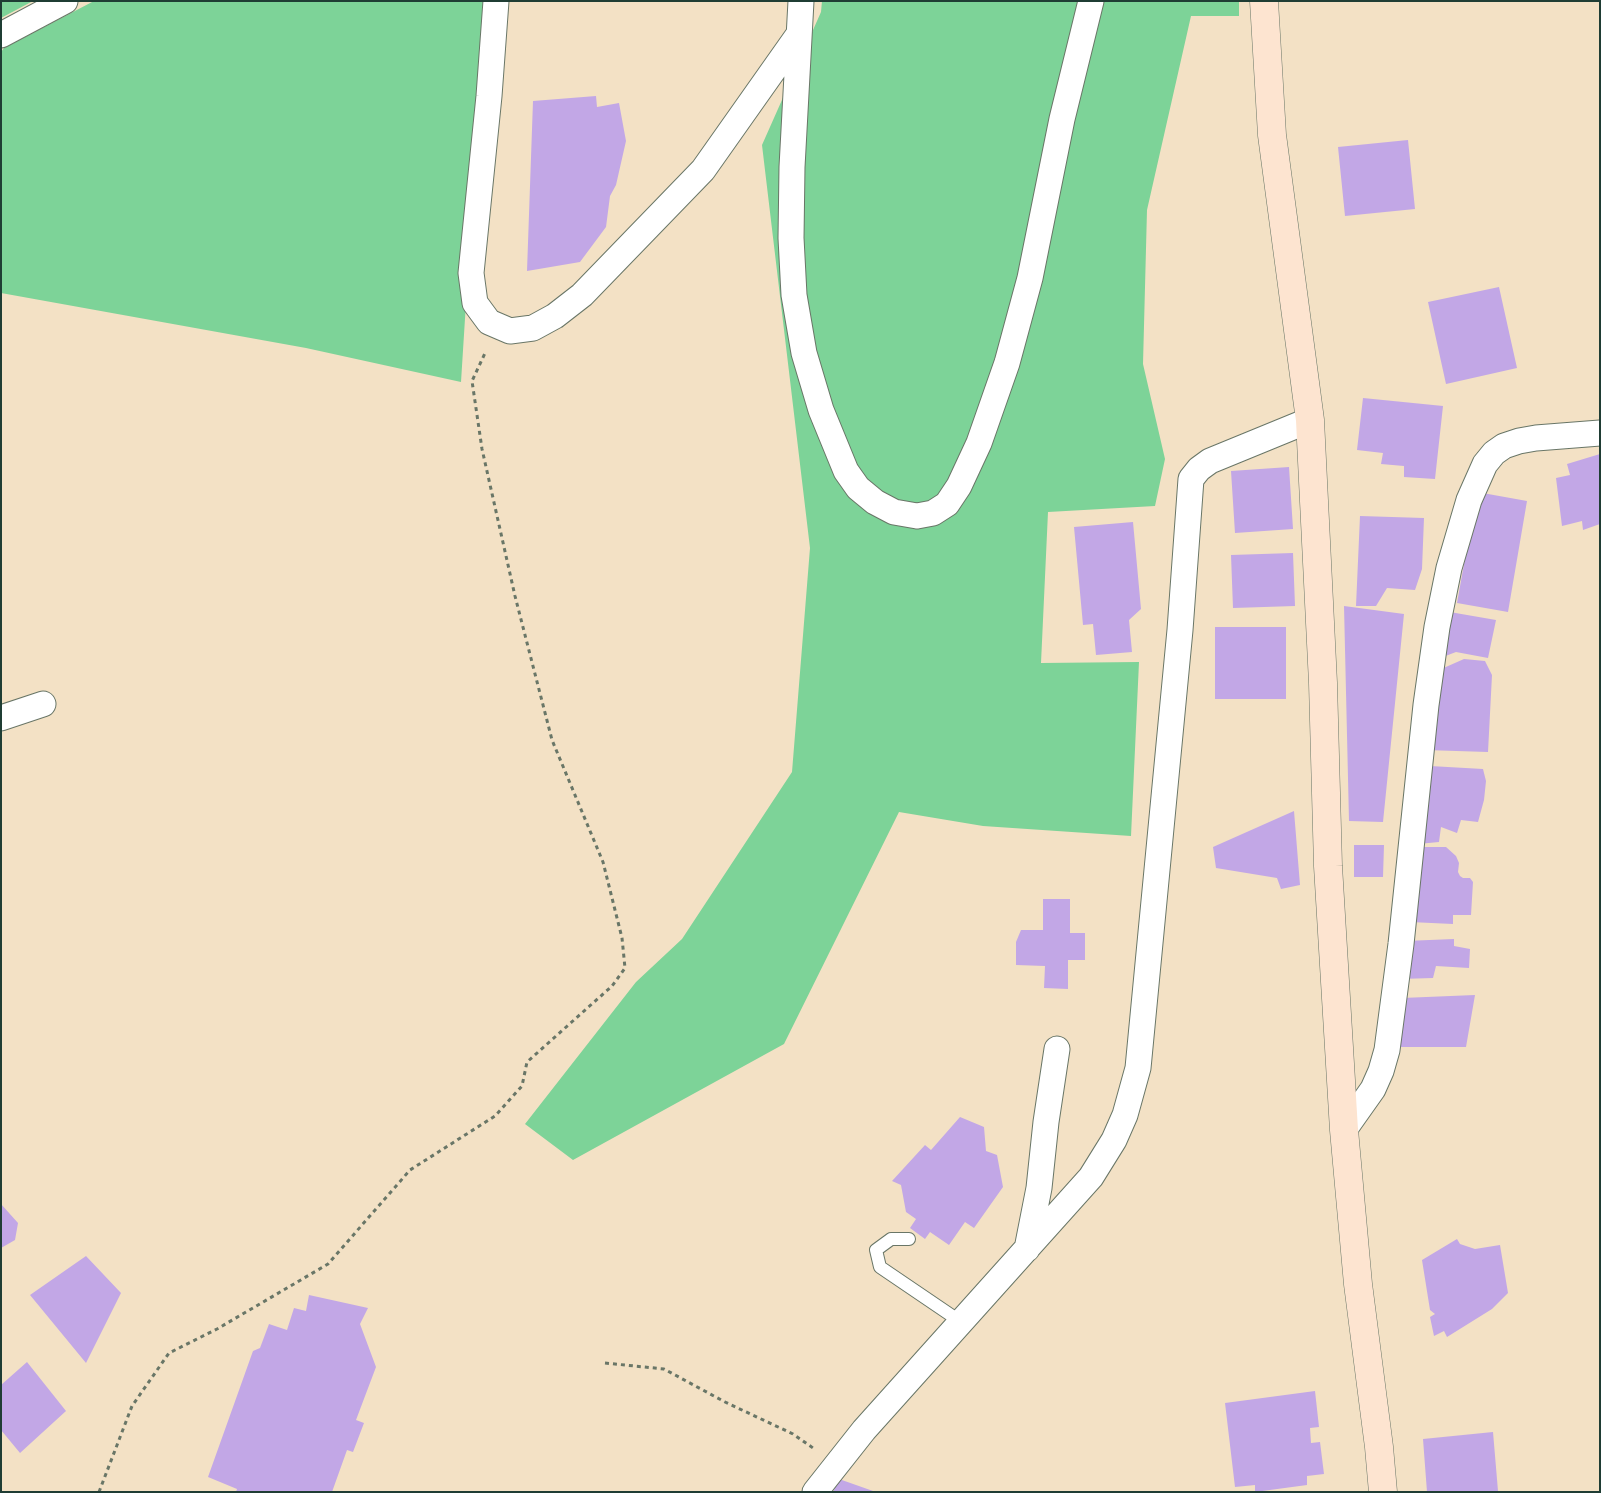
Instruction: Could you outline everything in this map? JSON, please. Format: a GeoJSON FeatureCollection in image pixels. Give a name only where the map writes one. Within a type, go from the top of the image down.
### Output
{"type":"FeatureCollection","features":[{"type":"Feature","properties":{"kind":"main road"},"geometry":{"type":"LineString","coordinates":[[1264,1],[1272,135],[1310,420],[1323,683],[1328,866],[1344,1130],[1358,1284],[1383,1492]]}},
{"type":"Feature","properties":{"kind":"street"},"geometry":{"type":"LineString","coordinates":[[1,36],[65,1]]}},
{"type":"Feature","properties":{"kind":"street"},"geometry":{"type":"LineString","coordinates":[[496,1],[489,96],[471,273],[475,303],[489,322],[510,331],[533,328],[555,316],[582,295],[703,170],[799,34]]}},
{"type":"Feature","properties":{"kind":"street"},"geometry":{"type":"LineString","coordinates":[[800,1],[791,238],[794,295],[804,353],[821,410],[846,471],[858,488],[875,502],[894,512],[916,516],[933,513],[947,504],[959,486],[979,443],[1007,364],[1030,278],[1062,119],[1091,1]]}},
{"type":"Feature","properties":{"kind":"street"},"geometry":{"type":"LineString","coordinates":[[815,1492],[864,1430],[1091,1177],[1114,1140],[1126,1115],[1136,1077],[1180,630],[1191,479],[1199,469],[1210,461],[1310,420]]}},
{"type":"Feature","properties":{"kind":"street"},"geometry":{"type":"LineString","coordinates":[[1344,1130],[1373,1089],[1381,1072],[1387,1050],[1401,944],[1426,705],[1437,627],[1449,568],[1469,500],[1485,464],[1494,453],[1504,446],[1536,438],[1600,433]]}},
{"type":"Feature","properties":{"kind":"street"},"geometry":{"type":"LineString","coordinates":[[1,718],[43,704]]}},
{"type":"Feature","properties":{"kind":"street"},"geometry":{"type":"LineString","coordinates":[[1026,1250],[1039,1188],[1046,1122],[1057,1049]]}},
{"type":"Feature","properties":{"kind":"lane"},"geometry":{"type":"LineString","coordinates":[[909,1238],[891,1240],[876,1250],[880,1267],[961,1322]]}},
{"type":"Feature","properties":{"kind":"path"},"geometry":{"type":"LineString","coordinates":[[99,1492],[132,1406],[169,1353],[217,1329],[328,1264],[410,1170],[495,1116],[522,1086],[527,1062],[612,986],[625,968],[622,938],[603,862],[552,740],[515,596],[482,448],[472,381],[498,326]]}},
{"type":"Feature","properties":{"kind":"path"},"geometry":{"type":"LineString","coordinates":[[604,1363],[664,1369],[725,1402],[793,1434],[836,1464]]}},
{"type":"Feature","properties":{"kind":"green space"},"geometry":{"type":"Polygon","coordinates":[[[1,1],[33,1],[1,18],[1,1]]]}},
{"type":"Feature","properties":{"kind":"green space"},"geometry":{"type":"Polygon","coordinates":[[[94,1],[485,1],[461,382],[306,348],[1,293],[1,52],[4,48],[94,1]]]}},
{"type":"Feature","properties":{"kind":"green space"},"geometry":{"type":"Polygon","coordinates":[[[822,1],[1239,1],[1239,16],[1191,16],[1147,210],[1143,364],[1165,459],[1155,506],[1048,512],[1041,663],[1139,662],[1131,836],[983,826],[899,812],[784,1044],[573,1160],[525,1124],[636,982],[682,939],[792,772],[810,548],[762,145],[821,12],[822,1]]]}},
{"type":"Feature","properties":{"kind":"building"},"geometry":{"type":"Polygon","coordinates":[[[596,96],[597,107],[619,103],[626,141],[616,185],[610,196],[606,227],[580,262],[527,271],[533,101],[596,96]]]}},
{"type":"Feature","properties":{"kind":"building"},"geometry":{"type":"Polygon","coordinates":[[[1408,140],[1415,209],[1345,216],[1338,147],[1408,140]]]}},
{"type":"Feature","properties":{"kind":"building"},"geometry":{"type":"Polygon","coordinates":[[[1499,287],[1517,368],[1446,384],[1428,302],[1499,287]]]}},
{"type":"Feature","properties":{"kind":"building"},"geometry":{"type":"Polygon","coordinates":[[[1363,398],[1443,406],[1435,479],[1404,477],[1404,466],[1381,464],[1383,453],[1357,450],[1363,398]]]}},
{"type":"Feature","properties":{"kind":"building"},"geometry":{"type":"Polygon","coordinates":[[[1600,454],[1600,524],[1583,530],[1582,521],[1562,526],[1556,478],[1570,475],[1567,464],[1600,454]]]}},
{"type":"Feature","properties":{"kind":"building"},"geometry":{"type":"Polygon","coordinates":[[[1289,467],[1293,529],[1235,533],[1231,471],[1289,467]]]}},
{"type":"Feature","properties":{"kind":"building"},"geometry":{"type":"Polygon","coordinates":[[[1477,492],[1527,501],[1508,612],[1457,603],[1477,492]]]}},
{"type":"Feature","properties":{"kind":"building"},"geometry":{"type":"Polygon","coordinates":[[[1360,516],[1424,518],[1422,569],[1415,590],[1387,588],[1376,606],[1356,606],[1360,516]]]}},
{"type":"Feature","properties":{"kind":"building"},"geometry":{"type":"Polygon","coordinates":[[[1133,522],[1141,609],[1129,620],[1132,652],[1096,655],[1093,624],[1083,625],[1074,527],[1133,522]]]}},
{"type":"Feature","properties":{"kind":"building"},"geometry":{"type":"Polygon","coordinates":[[[1293,553],[1295,606],[1233,608],[1231,555],[1293,553]]]}},
{"type":"Feature","properties":{"kind":"building"},"geometry":{"type":"Polygon","coordinates":[[[1344,606],[1404,614],[1383,822],[1349,821],[1344,606]]]}},
{"type":"Feature","properties":{"kind":"building"},"geometry":{"type":"Polygon","coordinates":[[[1444,611],[1496,620],[1488,658],[1456,652],[1435,660],[1444,611]]]}},
{"type":"Feature","properties":{"kind":"building"},"geometry":{"type":"Polygon","coordinates":[[[1215,627],[1286,627],[1286,699],[1215,699],[1215,627]]]}},
{"type":"Feature","properties":{"kind":"building"},"geometry":{"type":"Polygon","coordinates":[[[1464,659],[1485,661],[1492,675],[1488,752],[1425,750],[1439,670],[1464,659]]]}},
{"type":"Feature","properties":{"kind":"building"},"geometry":{"type":"Polygon","coordinates":[[[1430,766],[1483,769],[1486,781],[1484,800],[1478,822],[1461,820],[1457,833],[1441,827],[1439,842],[1418,844],[1430,766]]]}},
{"type":"Feature","properties":{"kind":"building"},"geometry":{"type":"Polygon","coordinates":[[[1294,811],[1300,885],[1281,889],[1277,878],[1216,868],[1213,847],[1294,811]]]}},
{"type":"Feature","properties":{"kind":"building"},"geometry":{"type":"Polygon","coordinates":[[[1354,845],[1384,845],[1383,877],[1354,877],[1354,845]]]}},
{"type":"Feature","properties":{"kind":"building"},"geometry":{"type":"Polygon","coordinates":[[[1420,847],[1446,847],[1456,856],[1459,863],[1458,872],[1460,876],[1470,878],[1473,882],[1471,915],[1453,915],[1453,924],[1410,922],[1420,847]]]}},
{"type":"Feature","properties":{"kind":"building"},"geometry":{"type":"Polygon","coordinates":[[[1043,899],[1070,899],[1070,933],[1085,933],[1085,960],[1068,960],[1068,989],[1044,988],[1045,966],[1016,965],[1016,942],[1021,930],[1043,930],[1043,899]]]}},
{"type":"Feature","properties":{"kind":"building"},"geometry":{"type":"Polygon","coordinates":[[[1454,939],[1454,946],[1470,949],[1469,968],[1436,966],[1433,978],[1400,979],[1405,941],[1454,939]]]}},
{"type":"Feature","properties":{"kind":"building"},"geometry":{"type":"Polygon","coordinates":[[[1475,995],[1466,1047],[1399,1047],[1402,998],[1475,995]]]}},
{"type":"Feature","properties":{"kind":"building"},"geometry":{"type":"Polygon","coordinates":[[[960,1117],[984,1127],[986,1151],[997,1155],[1003,1187],[974,1228],[965,1222],[949,1245],[930,1232],[925,1239],[910,1228],[916,1219],[906,1212],[901,1185],[892,1181],[925,1145],[931,1150],[960,1117]]]}},
{"type":"Feature","properties":{"kind":"building"},"geometry":{"type":"Polygon","coordinates":[[[1,1204],[18,1223],[15,1240],[1,1248],[1,1204]]]}},
{"type":"Feature","properties":{"kind":"building"},"geometry":{"type":"Polygon","coordinates":[[[1457,1239],[1460,1244],[1475,1249],[1500,1245],[1508,1293],[1492,1309],[1447,1337],[1444,1331],[1434,1336],[1430,1317],[1435,1314],[1430,1310],[1422,1260],[1457,1239]]]}},
{"type":"Feature","properties":{"kind":"building"},"geometry":{"type":"Polygon","coordinates":[[[86,1256],[121,1293],[86,1363],[30,1295],[86,1256]]]}},
{"type":"Feature","properties":{"kind":"building"},"geometry":{"type":"Polygon","coordinates":[[[309,1295],[368,1308],[360,1324],[376,1367],[356,1420],[364,1423],[353,1452],[347,1450],[332,1492],[236,1492],[237,1489],[208,1477],[253,1351],[260,1348],[269,1324],[287,1330],[294,1308],[306,1311],[309,1295]]]}},
{"type":"Feature","properties":{"kind":"building"},"geometry":{"type":"Polygon","coordinates":[[[27,1362],[66,1411],[20,1453],[1,1430],[1,1385],[27,1362]]]}},
{"type":"Feature","properties":{"kind":"building"},"geometry":{"type":"Polygon","coordinates":[[[1315,1391],[1319,1427],[1310,1428],[1311,1443],[1320,1442],[1324,1474],[1307,1476],[1307,1485],[1255,1492],[1255,1485],[1235,1487],[1225,1403],[1315,1391]]]}},
{"type":"Feature","properties":{"kind":"building"},"geometry":{"type":"Polygon","coordinates":[[[1493,1432],[1498,1491],[1427,1492],[1423,1439],[1493,1432]]]}},
{"type":"Feature","properties":{"kind":"building"},"geometry":{"type":"Polygon","coordinates":[[[839,1479],[873,1491],[873,1492],[833,1492],[839,1479]]]}}]}
